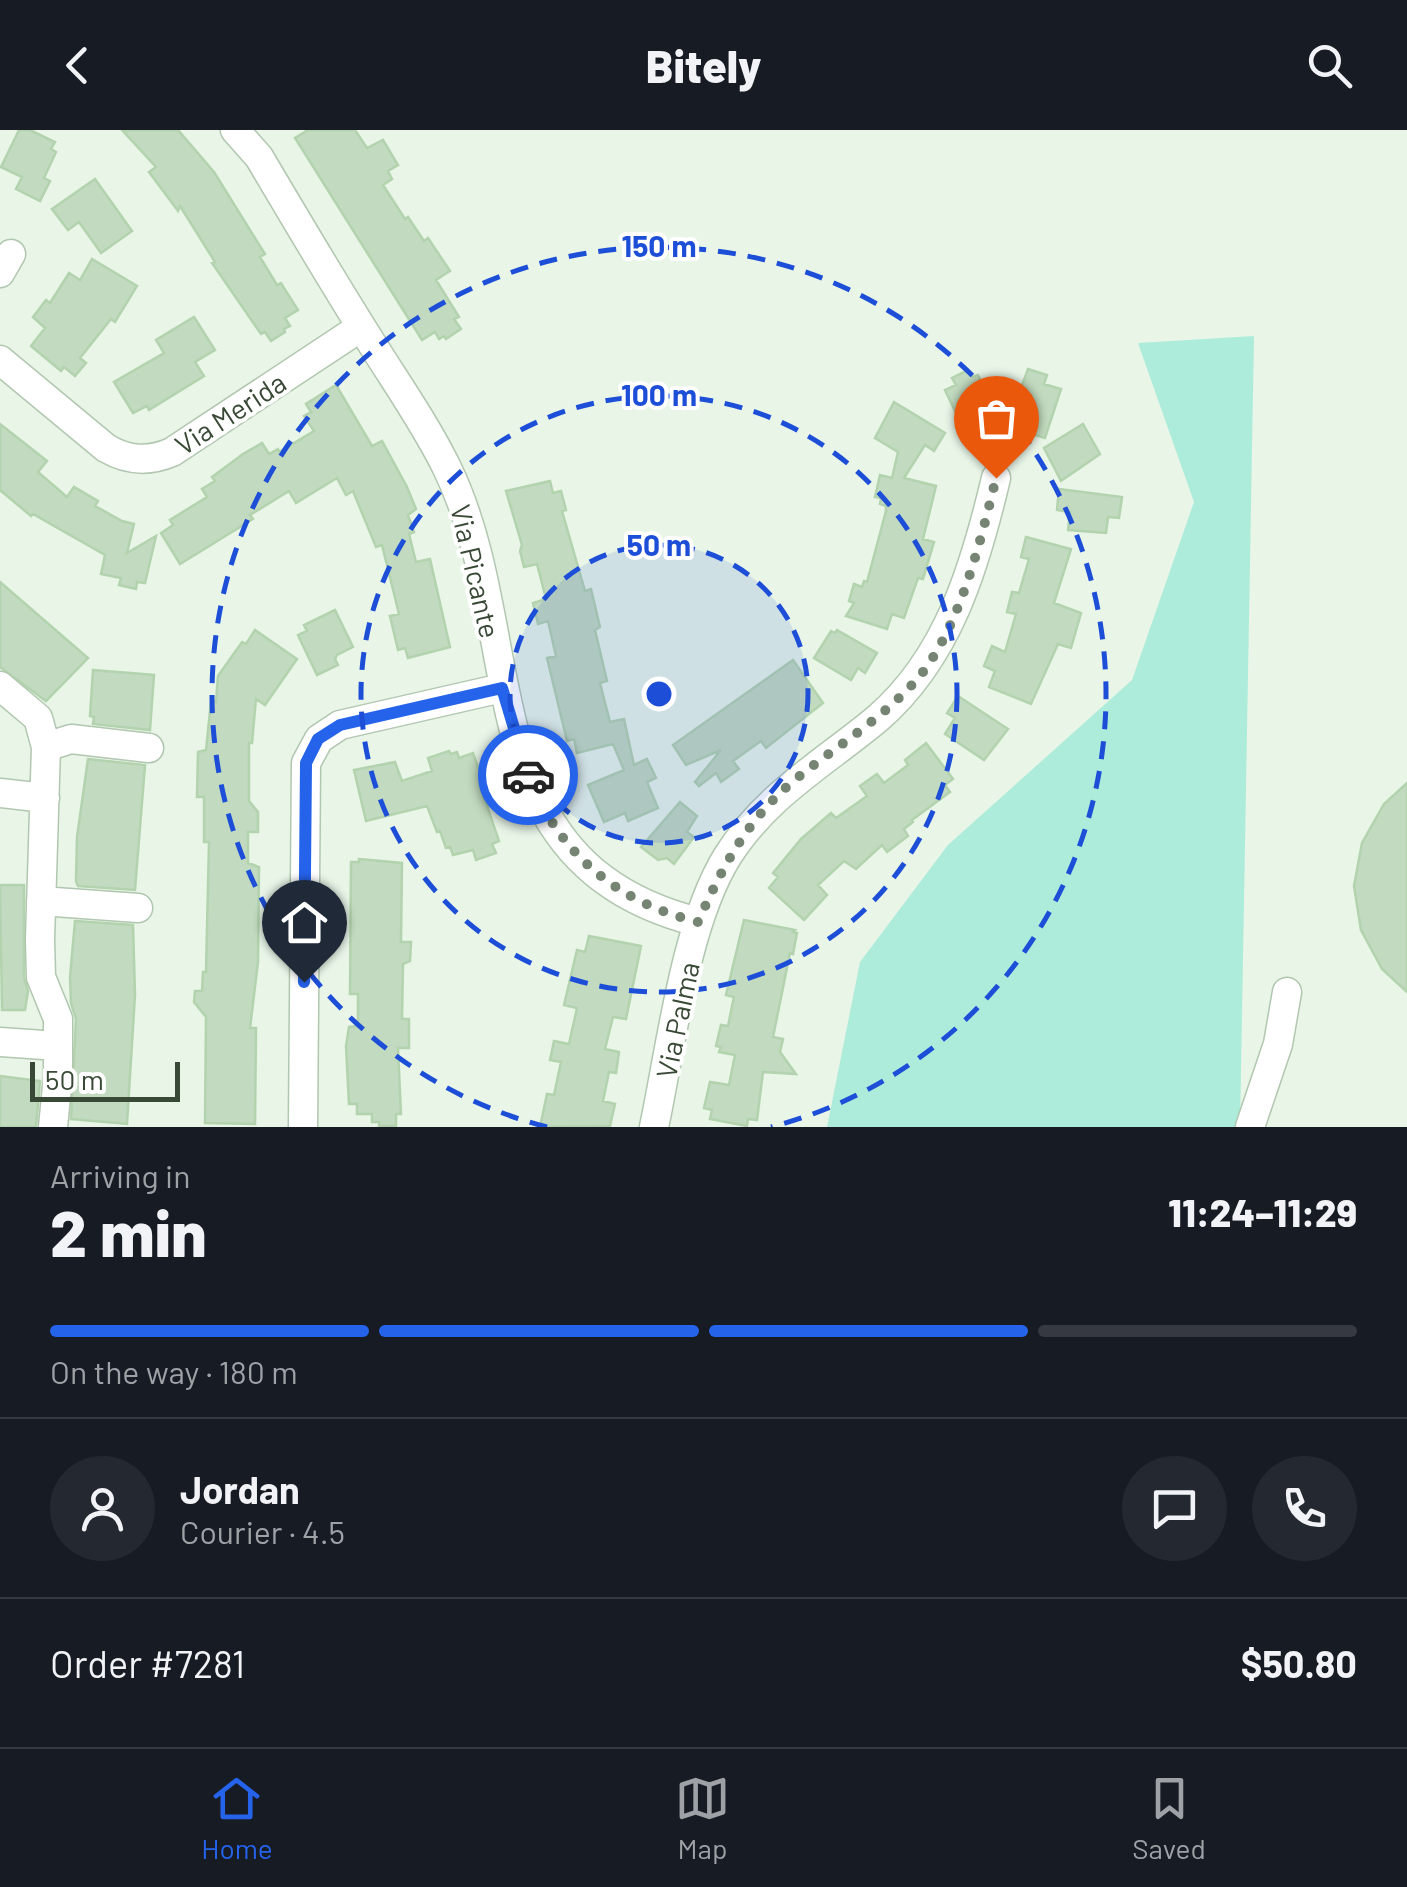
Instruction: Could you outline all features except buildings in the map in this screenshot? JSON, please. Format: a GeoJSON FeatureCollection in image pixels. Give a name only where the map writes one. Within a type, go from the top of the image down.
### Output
{"type":"FeatureCollection","features":[{"type":"Feature","properties":{"kind":"street","name":"Via Picante"},"geometry":{"type":"LineString","coordinates":[[236,130],[259,157],[433,441],[460,496],[476,548],[502,688],[536,797],[574,854],[627,896],[698,922]]}},
{"type":"Feature","properties":{"kind":"street","name":"Via Merida"},"geometry":{"type":"LineString","coordinates":[[0,360],[106,448],[117,455],[144,460],[172,452],[361,327]]}},
{"type":"Feature","properties":{"kind":"street","name":"Via Palma"},"geometry":{"type":"LineString","coordinates":[[654,1127],[698,922],[726,858],[793,781],[878,718],[920,675],[949,626],[984,531],[996,478]]}},
{"type":"Feature","properties":{"kind":"street"},"geometry":{"type":"LineString","coordinates":[[0,686],[38,718],[46,748],[41,977],[58,1019],[53,1127]]}},
{"type":"Feature","properties":{"kind":"street"},"geometry":{"type":"LineString","coordinates":[[303,1127],[306,763],[318,739],[340,725],[502,688]]}},
{"type":"Feature","properties":{"kind":"street"},"geometry":{"type":"LineString","coordinates":[[46,748],[71,740],[149,748]]}},
{"type":"Feature","properties":{"kind":"street"},"geometry":{"type":"LineString","coordinates":[[0,794],[45,798]]}},
{"type":"Feature","properties":{"kind":"street"},"geometry":{"type":"LineString","coordinates":[[41,901],[138,908]]}},
{"type":"Feature","properties":{"kind":"street"},"geometry":{"type":"LineString","coordinates":[[1250,1127],[1278,1044],[1287,992]]}},
{"type":"Feature","properties":{"kind":"street"},"geometry":{"type":"LineString","coordinates":[[0,1042],[58,1046]]}},
{"type":"Feature","properties":{"kind":"shaded area"},"geometry":{"type":"Polygon","coordinates":[[[1254,336],[1240,1127],[827,1127],[860,962],[948,845],[1132,680],[1194,502],[1138,343],[1254,336]]]}},
{"type":"Feature","properties":{"kind":"way so far"},"geometry":{"type":"LineString","coordinates":[[528,775],[547,817],[590,870],[647,906],[698,922],[726,858],[762,813],[793,781],[878,718],[920,675],[949,626],[984,531],[996,478]]}},
{"type":"Feature","properties":{"kind":"route"},"geometry":{"type":"LineString","coordinates":[[304,982],[306,763],[318,739],[340,725],[502,688],[528,775]]}}]}
